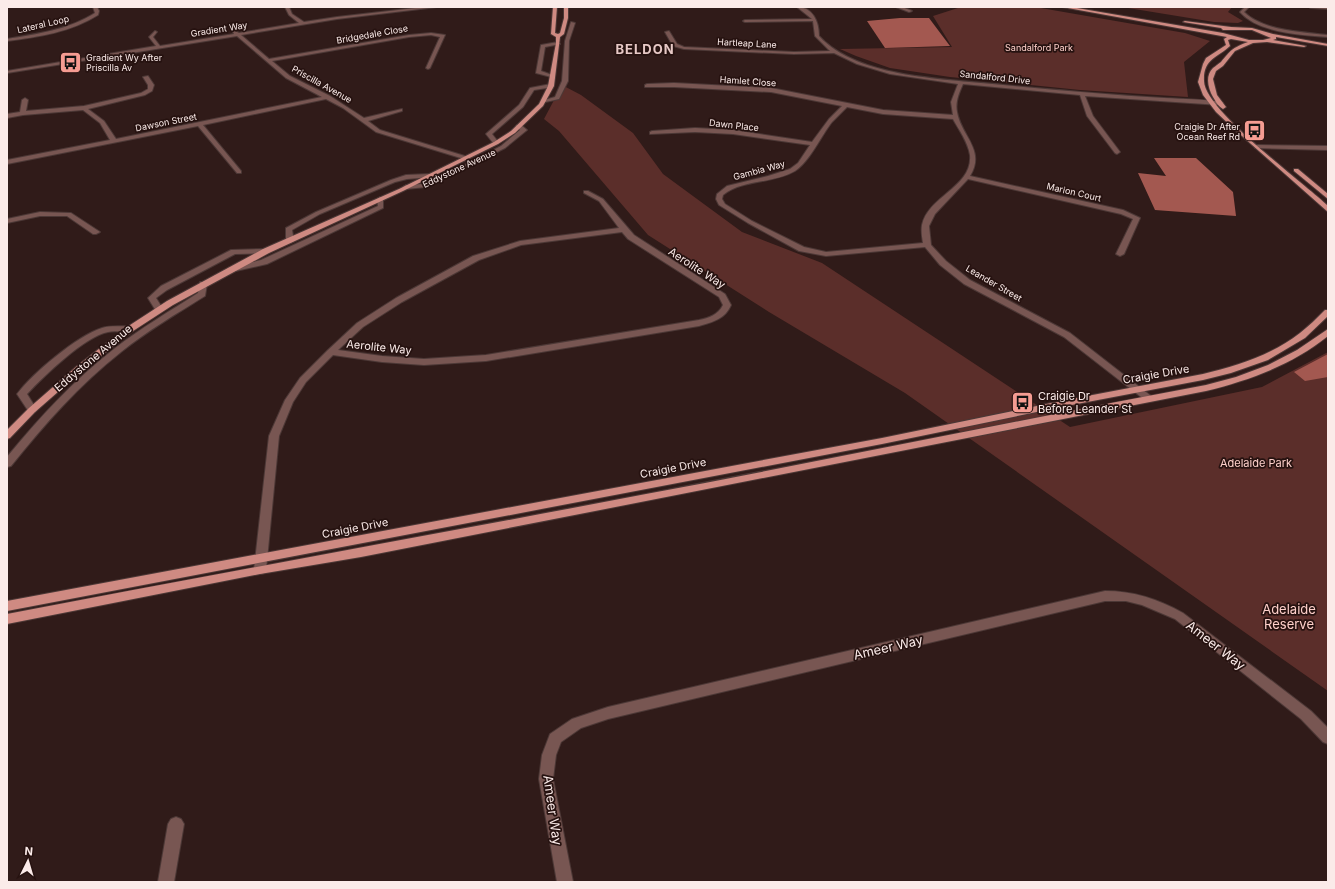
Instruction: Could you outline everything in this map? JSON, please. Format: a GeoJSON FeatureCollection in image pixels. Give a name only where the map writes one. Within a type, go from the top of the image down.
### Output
{"type":"FeatureCollection","features":[{"type":"Feature","properties":{"kind":"main road","name":"Eddystone Avenue"},"geometry":{"type":"LineString","coordinates":[[555,7],[553,34],[558,36]]}},
{"type":"Feature","properties":{"kind":"main road","name":"Eddystone Avenue"},"geometry":{"type":"LineString","coordinates":[[558,36],[562,34],[566,18],[566,7]]}},
{"type":"Feature","properties":{"kind":"main road"},"geometry":{"type":"LineString","coordinates":[[1064,7],[1223,34],[1253,41],[1265,41],[1328,49]]}},
{"type":"Feature","properties":{"kind":"main road"},"geometry":{"type":"LineString","coordinates":[[1094,7],[1229,28],[1252,29],[1272,35],[1328,45]]}},
{"type":"Feature","properties":{"kind":"main road"},"geometry":{"type":"LineString","coordinates":[[1223,34],[1220,32],[1221,30],[1229,28]]}},
{"type":"Feature","properties":{"kind":"main road"},"geometry":{"type":"LineString","coordinates":[[1265,41],[1274,39],[1272,35]]}},
{"type":"Feature","properties":{"kind":"main road","name":"Eddystone Avenue"},"geometry":{"type":"LineString","coordinates":[[9,433],[32,410],[80,368],[130,329],[159,309],[266,251],[406,187],[496,143],[513,132],[543,102],[551,86],[557,52],[558,36]]}},
{"type":"Feature","properties":{"kind":"main road"},"geometry":{"type":"LineString","coordinates":[[1231,37],[1226,39],[1228,45],[1226,48],[1208,60],[1202,74],[1201,84],[1211,103],[1257,147],[1300,182],[1328,210]]}},
{"type":"Feature","properties":{"kind":"main road"},"geometry":{"type":"LineString","coordinates":[[1239,122],[1220,103],[1212,88],[1212,73],[1215,68],[1224,62],[1228,54],[1236,48],[1253,41]]}},
{"type":"Feature","properties":{"kind":"main road"},"geometry":{"type":"LineString","coordinates":[[1258,139],[1274,152]]}},
{"type":"Feature","properties":{"kind":"main road"},"geometry":{"type":"LineString","coordinates":[[1291,166],[1328,197]]}},
{"type":"Feature","properties":{"kind":"main road","name":"Craigie Drive"},"geometry":{"type":"LineString","coordinates":[[7,606],[882,441],[1203,377],[1265,358],[1302,336],[1328,312]]}},
{"type":"Feature","properties":{"kind":"main road","name":"Craigie Drive"},"geometry":{"type":"LineString","coordinates":[[7,619],[260,570],[362,553],[473,530],[905,448],[1148,398],[1206,388],[1236,381],[1262,371],[1298,354],[1328,332]]}},
{"type":"Feature","properties":{"kind":"street","name":"Lateral Loop"},"geometry":{"type":"LineString","coordinates":[[7,40],[74,25],[97,14],[95,7]]}},
{"type":"Feature","properties":{"kind":"street"},"geometry":{"type":"LineString","coordinates":[[214,7],[229,7]]}},
{"type":"Feature","properties":{"kind":"street"},"geometry":{"type":"LineString","coordinates":[[287,7],[288,13],[301,22]]}},
{"type":"Feature","properties":{"kind":"street","name":"Gradient Way"},"geometry":{"type":"LineString","coordinates":[[7,70],[301,22],[411,7]]}},
{"type":"Feature","properties":{"kind":"street","name":"Gradient Way"},"geometry":{"type":"LineString","coordinates":[[301,22],[435,7]]}},
{"type":"Feature","properties":{"kind":"street"},"geometry":{"type":"LineString","coordinates":[[799,7],[811,15],[815,20]]}},
{"type":"Feature","properties":{"kind":"street"},"geometry":{"type":"LineString","coordinates":[[898,7],[910,11]]}},
{"type":"Feature","properties":{"kind":"street"},"geometry":{"type":"LineString","coordinates":[[1247,7],[1242,12],[1253,21],[1285,30],[1328,36]]}},
{"type":"Feature","properties":{"kind":"street"},"geometry":{"type":"LineString","coordinates":[[1311,7],[1328,8]]}},
{"type":"Feature","properties":{"kind":"street"},"geometry":{"type":"LineString","coordinates":[[745,21],[815,20]]}},
{"type":"Feature","properties":{"kind":"street","name":"Sandalford Drive"},"geometry":{"type":"LineString","coordinates":[[815,20],[818,26],[817,36],[834,52],[876,68],[961,82],[1082,94],[1220,103]]}},
{"type":"Feature","properties":{"kind":"street","name":"Eddystone Avenue"},"geometry":{"type":"LineString","coordinates":[[543,102],[557,98],[565,81],[567,40],[573,23]]}},
{"type":"Feature","properties":{"kind":"street"},"geometry":{"type":"LineString","coordinates":[[155,32],[151,37],[158,46]]}},
{"type":"Feature","properties":{"kind":"street","name":"Hartleap Lane"},"geometry":{"type":"LineString","coordinates":[[668,32],[675,45],[684,48],[794,53],[834,52]]}},
{"type":"Feature","properties":{"kind":"street","name":"Priscilla Avenue"},"geometry":{"type":"LineString","coordinates":[[236,33],[288,77],[328,97],[364,120],[378,131],[466,158]]}},
{"type":"Feature","properties":{"kind":"street","name":"Bridgedale Close"},"geometry":{"type":"LineString","coordinates":[[269,60],[409,36],[431,34],[443,36],[428,68]]}},
{"type":"Feature","properties":{"kind":"street"},"geometry":{"type":"LineString","coordinates":[[553,77],[538,72],[542,46],[558,43]]}},
{"type":"Feature","properties":{"kind":"street"},"geometry":{"type":"LineString","coordinates":[[557,52],[566,51]]}},
{"type":"Feature","properties":{"kind":"street"},"geometry":{"type":"LineString","coordinates":[[7,116],[23,113],[84,108],[143,94],[150,90],[151,85],[146,77]]}},
{"type":"Feature","properties":{"kind":"street"},"geometry":{"type":"LineString","coordinates":[[927,245],[926,222],[938,204],[967,177],[973,162],[971,150],[954,117],[954,102],[961,82]]}},
{"type":"Feature","properties":{"kind":"street","name":"Hamlet Close"},"geometry":{"type":"LineString","coordinates":[[647,86],[674,85],[772,90],[846,106]]}},
{"type":"Feature","properties":{"kind":"street","name":"Eddystone Avenue"},"geometry":{"type":"LineString","coordinates":[[496,143],[489,134],[518,109],[532,89],[551,86]]}},
{"type":"Feature","properties":{"kind":"street"},"geometry":{"type":"LineString","coordinates":[[1082,94],[1090,116],[1118,152]]}},
{"type":"Feature","properties":{"kind":"street","name":"Dawson Street"},"geometry":{"type":"LineString","coordinates":[[7,162],[300,104],[328,97]]}},
{"type":"Feature","properties":{"kind":"street"},"geometry":{"type":"LineString","coordinates":[[23,113],[25,100]]}},
{"type":"Feature","properties":{"kind":"street"},"geometry":{"type":"LineString","coordinates":[[846,106],[883,112],[954,117]]}},
{"type":"Feature","properties":{"kind":"street","name":"Gambia Way"},"geometry":{"type":"LineString","coordinates":[[846,106],[831,120],[800,164],[792,170],[770,178],[729,187],[720,194],[719,199],[722,205],[750,222],[802,249],[826,254],[927,245]]}},
{"type":"Feature","properties":{"kind":"street"},"geometry":{"type":"LineString","coordinates":[[84,108],[102,122],[114,141]]}},
{"type":"Feature","properties":{"kind":"street"},"geometry":{"type":"LineString","coordinates":[[364,120],[400,110]]}},
{"type":"Feature","properties":{"kind":"street"},"geometry":{"type":"LineString","coordinates":[[199,124],[239,172]]}},
{"type":"Feature","properties":{"kind":"street","name":"Eddystone Avenue"},"geometry":{"type":"LineString","coordinates":[[406,187],[424,186],[504,147],[524,130],[520,126]]}},
{"type":"Feature","properties":{"kind":"street","name":"Dawn Place"},"geometry":{"type":"LineString","coordinates":[[652,133],[695,130],[733,132],[814,144]]}},
{"type":"Feature","properties":{"kind":"street"},"geometry":{"type":"LineString","coordinates":[[1257,147],[1328,148]]}},
{"type":"Feature","properties":{"kind":"street","name":"Eddystone Avenue"},"geometry":{"type":"LineString","coordinates":[[290,241],[288,229],[318,213],[393,181],[406,177],[428,176]]}},
{"type":"Feature","properties":{"kind":"street","name":"Marion Court"},"geometry":{"type":"LineString","coordinates":[[967,177],[1123,212],[1137,218],[1120,254]]}},
{"type":"Feature","properties":{"kind":"street"},"geometry":{"type":"LineString","coordinates":[[586,192],[601,200],[624,230]]}},
{"type":"Feature","properties":{"kind":"street","name":"Eddystone Avenue"},"geometry":{"type":"LineString","coordinates":[[231,270],[264,262],[285,253],[380,207],[380,199]]}},
{"type":"Feature","properties":{"kind":"street"},"geometry":{"type":"LineString","coordinates":[[7,221],[40,214],[69,214],[96,232]]}},
{"type":"Feature","properties":{"kind":"street","name":"Aerolite Way"},"geometry":{"type":"LineString","coordinates":[[260,570],[274,436],[288,402],[303,380],[331,352],[366,321],[400,300],[476,258],[520,243],[624,230],[631,237],[676,268],[722,296],[727,305],[725,312],[715,319],[699,324],[486,358],[424,362],[382,360],[331,352]]}},
{"type":"Feature","properties":{"kind":"street","name":"Leander Street"},"geometry":{"type":"LineString","coordinates":[[927,245],[943,263],[967,282],[1067,335],[1148,398]]}},
{"type":"Feature","properties":{"kind":"street","name":"Eddystone Avenue"},"geometry":{"type":"LineString","coordinates":[[159,309],[152,298],[164,288],[234,252],[266,251]]}},
{"type":"Feature","properties":{"kind":"street","name":"Eddystone Avenue"},"geometry":{"type":"LineString","coordinates":[[7,464],[54,408],[81,383],[118,350],[202,294],[203,284]]}},
{"type":"Feature","properties":{"kind":"street","name":"Eddystone Avenue"},"geometry":{"type":"LineString","coordinates":[[32,410],[22,394],[38,377],[91,337],[106,330],[130,329]]}},
{"type":"Feature","properties":{"kind":"street","name":"Ameer Way"},"geometry":{"type":"LineString","coordinates":[[565,882],[546,778],[549,755],[555,738],[577,723],[608,712],[1105,596],[1126,596],[1142,599],[1161,606],[1179,616],[1306,715],[1328,738]]}},
{"type":"Feature","properties":{"kind":"street"},"geometry":{"type":"LineString","coordinates":[[166,882],[176,824]]}},
{"type":"Feature","properties":{"kind":"green space","name":"Sandalford Park"},"geometry":{"type":"Polygon","coordinates":[[[961,7],[1035,7],[1185,33],[1210,41],[1184,62],[1188,97],[1080,90],[950,77],[890,68],[840,49],[952,47],[933,16],[961,7]]]}},
{"type":"Feature","properties":{"kind":"green space"},"geometry":{"type":"Polygon","coordinates":[[[1122,7],[1232,7],[1228,12],[1243,21],[1238,23],[1214,22],[1122,7]]]}},
{"type":"Feature","properties":{"kind":"green space","name":"Adelaide Reserve"},"geometry":{"type":"Polygon","coordinates":[[[562,85],[581,95],[633,133],[663,174],[742,232],[822,263],[1070,427],[1262,387],[1328,352],[1328,691],[905,393],[769,312],[648,235],[559,131],[544,119],[562,85]]]}},
{"type":"Feature","properties":{"kind":"shaded area"},"geometry":{"type":"Polygon","coordinates":[[[900,18],[929,18],[950,46],[885,48],[867,21],[900,18]]]}},
{"type":"Feature","properties":{"kind":"shaded area"},"geometry":{"type":"Polygon","coordinates":[[[1154,158],[1196,158],[1233,192],[1236,216],[1155,210],[1138,173],[1166,176],[1154,158]]]}},
{"type":"Feature","properties":{"kind":"shaded area"},"geometry":{"type":"Polygon","coordinates":[[[1328,354],[1328,377],[1305,381],[1294,372],[1328,354]]]}},
{"type":"Feature","properties":{"kind":"place","name":"Gradient Wy After Priscilla Av"},"geometry":{"type":"Point","coordinates":[70,62]}},
{"type":"Feature","properties":{"kind":"place","name":"Craigie Dr After Ocean Reef Rd"},"geometry":{"type":"Point","coordinates":[1255,131]}},
{"type":"Feature","properties":{"kind":"place","name":"Craigie Dr Before Leander St"},"geometry":{"type":"Point","coordinates":[1022,402]}},
{"type":"Feature","properties":{"kind":"district","name":"BELDON"},"geometry":{"type":"Point","coordinates":[645,49]}},
{"type":"Feature","properties":{"kind":"park label","name":"Adelaide Park"},"geometry":{"type":"Point","coordinates":[1256,463]}}]}
